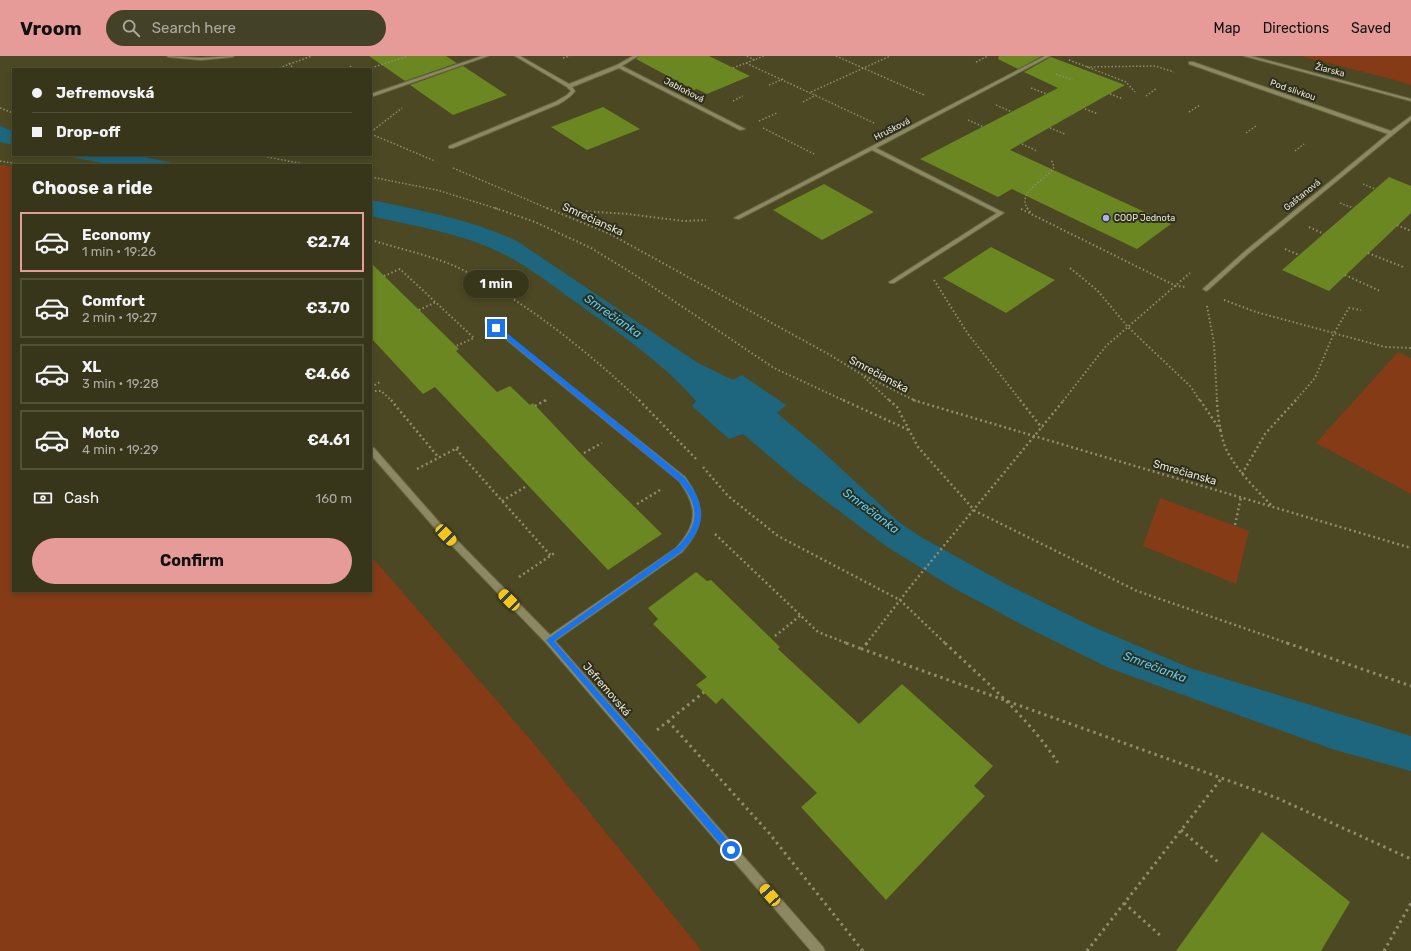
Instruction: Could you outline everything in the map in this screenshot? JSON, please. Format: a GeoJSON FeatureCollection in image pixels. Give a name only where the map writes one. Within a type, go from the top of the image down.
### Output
{"type":"FeatureCollection","features":[{"type":"Feature","properties":{"kind":"street"},"geometry":{"type":"LineString","coordinates":[[169,56],[188,59],[232,56]]}},
{"type":"Feature","properties":{"kind":"street"},"geometry":{"type":"LineString","coordinates":[[372,96],[486,56]]}},
{"type":"Feature","properties":{"kind":"street"},"geometry":{"type":"LineString","coordinates":[[451,147],[569,96],[573,91],[569,86],[517,56]]}},
{"type":"Feature","properties":{"kind":"street"},"geometry":{"type":"LineString","coordinates":[[569,86],[619,66],[636,56]]}},
{"type":"Feature","properties":{"kind":"street","name":"Hrušková"},"geometry":{"type":"LineString","coordinates":[[872,148],[1048,56]]}},
{"type":"Feature","properties":{"kind":"street","name":"Žiarska"},"geometry":{"type":"LineString","coordinates":[[1246,56],[1411,100]]}},
{"type":"Feature","properties":{"kind":"street","name":"Pod slivkou"},"geometry":{"type":"LineString","coordinates":[[1191,63],[1391,133]]}},
{"type":"Feature","properties":{"kind":"street","name":"Jabloňová"},"geometry":{"type":"LineString","coordinates":[[619,66],[742,129]]}},
{"type":"Feature","properties":{"kind":"street","name":"Gaštanová"},"geometry":{"type":"LineString","coordinates":[[1206,289],[1246,253],[1411,116]]}},
{"type":"Feature","properties":{"kind":"street"},"geometry":{"type":"LineString","coordinates":[[737,218],[872,148]]}},
{"type":"Feature","properties":{"kind":"street","name":"Hrušková"},"geometry":{"type":"LineString","coordinates":[[872,148],[1001,213],[892,282]]}},
{"type":"Feature","properties":{"kind":"street"},"geometry":{"type":"LineString","coordinates":[[487,321],[682,479],[691,490],[696,505],[698,518],[691,538],[679,550],[549,640]]}},
{"type":"Feature","properties":{"kind":"street","name":"Jefremovská"},"geometry":{"type":"LineString","coordinates":[[372,451],[436,524],[549,640],[819,951]]}},
{"type":"Feature","properties":{"kind":"path"},"geometry":{"type":"LineString","coordinates":[[278,68],[312,56]]}},
{"type":"Feature","properties":{"kind":"path"},"geometry":{"type":"LineString","coordinates":[[371,68],[408,56]]}},
{"type":"Feature","properties":{"kind":"path"},"geometry":{"type":"LineString","coordinates":[[747,56],[755,60]]}},
{"type":"Feature","properties":{"kind":"path"},"geometry":{"type":"LineString","coordinates":[[733,68],[764,56]]}},
{"type":"Feature","properties":{"kind":"path"},"geometry":{"type":"LineString","coordinates":[[836,56],[924,95]]}},
{"type":"Feature","properties":{"kind":"path"},"geometry":{"type":"LineString","coordinates":[[810,92],[890,56]]}},
{"type":"Feature","properties":{"kind":"path"},"geometry":{"type":"LineString","coordinates":[[976,62],[988,56]]}},
{"type":"Feature","properties":{"kind":"path"},"geometry":{"type":"LineString","coordinates":[[1066,59],[1126,82],[1135,92]]}},
{"type":"Feature","properties":{"kind":"path"},"geometry":{"type":"LineString","coordinates":[[289,63],[293,68]]}},
{"type":"Feature","properties":{"kind":"path"},"geometry":{"type":"LineString","coordinates":[[746,63],[898,134]]}},
{"type":"Feature","properties":{"kind":"path"},"geometry":{"type":"LineString","coordinates":[[1054,73],[1073,80]]}},
{"type":"Feature","properties":{"kind":"path"},"geometry":{"type":"LineString","coordinates":[[770,86],[783,79]]}},
{"type":"Feature","properties":{"kind":"path"},"geometry":{"type":"LineString","coordinates":[[1028,87],[1047,94]]}},
{"type":"Feature","properties":{"kind":"path"},"geometry":{"type":"LineString","coordinates":[[1146,96],[1157,88]]}},
{"type":"Feature","properties":{"kind":"path"},"geometry":{"type":"LineString","coordinates":[[1110,94],[1123,99]]}},
{"type":"Feature","properties":{"kind":"path"},"geometry":{"type":"LineString","coordinates":[[803,102],[816,95]]}},
{"type":"Feature","properties":{"kind":"path"},"geometry":{"type":"LineString","coordinates":[[996,105],[1012,112]]}},
{"type":"Feature","properties":{"kind":"path"},"geometry":{"type":"LineString","coordinates":[[1189,112],[1200,105]]}},
{"type":"Feature","properties":{"kind":"path"},"geometry":{"type":"LineString","coordinates":[[0,108],[12,113]]}},
{"type":"Feature","properties":{"kind":"path"},"geometry":{"type":"LineString","coordinates":[[1085,108],[1098,114]]}},
{"type":"Feature","properties":{"kind":"path"},"geometry":{"type":"LineString","coordinates":[[968,120],[984,127]]}},
{"type":"Feature","properties":{"kind":"path"},"geometry":{"type":"LineString","coordinates":[[1246,133],[1256,126]]}},
{"type":"Feature","properties":{"kind":"path"},"geometry":{"type":"LineString","coordinates":[[1050,128],[1065,134]]}},
{"type":"Feature","properties":{"kind":"path"},"geometry":{"type":"LineString","coordinates":[[372,134],[436,161]]}},
{"type":"Feature","properties":{"kind":"path"},"geometry":{"type":"LineString","coordinates":[[1022,144],[1037,151]]}},
{"type":"Feature","properties":{"kind":"path"},"geometry":{"type":"LineString","coordinates":[[1295,151],[1304,144]]}},
{"type":"Feature","properties":{"kind":"path"},"geometry":{"type":"LineString","coordinates":[[262,156],[304,164]]}},
{"type":"Feature","properties":{"kind":"path"},"geometry":{"type":"LineString","coordinates":[[1033,215],[1024,203],[1024,197],[1030,190],[1052,173],[1054,167],[1051,159]]}},
{"type":"Feature","properties":{"kind":"path"},"geometry":{"type":"LineString","coordinates":[[0,161],[17,164]]}},
{"type":"Feature","properties":{"kind":"path","name":"Smrečianska"},"geometry":{"type":"LineString","coordinates":[[450,167],[610,234],[830,355],[860,374],[910,399],[1411,548]]}},
{"type":"Feature","properties":{"kind":"path"},"geometry":{"type":"LineString","coordinates":[[372,177],[437,190],[491,206],[535,222],[591,248],[632,273],[774,368],[911,432]]}},
{"type":"Feature","properties":{"kind":"path"},"geometry":{"type":"LineString","coordinates":[[1020,209],[1176,286]]}},
{"type":"Feature","properties":{"kind":"path"},"geometry":{"type":"LineString","coordinates":[[566,210],[628,214],[684,221],[706,220]]}},
{"type":"Feature","properties":{"kind":"path"},"geometry":{"type":"LineString","coordinates":[[1397,226],[1411,231]]}},
{"type":"Feature","properties":{"kind":"path"},"geometry":{"type":"LineString","coordinates":[[372,240],[442,261],[488,284],[553,326],[631,392],[673,433],[728,496],[778,536],[900,600],[1006,701],[1046,745],[1058,763]]}},
{"type":"Feature","properties":{"kind":"path"},"geometry":{"type":"LineString","coordinates":[[1368,253],[1403,267]]}},
{"type":"Feature","properties":{"kind":"path"},"geometry":{"type":"LineString","coordinates":[[1070,268],[1097,290],[1128,327],[1191,387],[1222,433]]}},
{"type":"Feature","properties":{"kind":"path"},"geometry":{"type":"LineString","coordinates":[[384,276],[400,270],[474,338],[456,346]]}},
{"type":"Feature","properties":{"kind":"path"},"geometry":{"type":"LineString","coordinates":[[862,649],[914,582],[975,511],[1035,437],[1106,346],[1193,270]]}},
{"type":"Feature","properties":{"kind":"path"},"geometry":{"type":"LineString","coordinates":[[1345,275],[1380,291]]}},
{"type":"Feature","properties":{"kind":"path"},"geometry":{"type":"LineString","coordinates":[[932,276],[968,334],[1042,428]]}},
{"type":"Feature","properties":{"kind":"path"},"geometry":{"type":"LineString","coordinates":[[1206,289],[1223,300],[1256,312],[1385,347],[1411,348]]}},
{"type":"Feature","properties":{"kind":"path"},"geometry":{"type":"LineString","coordinates":[[1206,289],[1207,315],[1214,343],[1217,410],[1226,450],[1242,474],[1273,507]]}},
{"type":"Feature","properties":{"kind":"path"},"geometry":{"type":"LineString","coordinates":[[419,310],[436,302]]}},
{"type":"Feature","properties":{"kind":"path"},"geometry":{"type":"LineString","coordinates":[[1242,474],[1265,434],[1315,378],[1334,333],[1349,308],[1360,310]]}},
{"type":"Feature","properties":{"kind":"path"},"geometry":{"type":"LineString","coordinates":[[860,374],[897,407],[918,447],[975,511],[1137,591],[1411,686]]}},
{"type":"Feature","properties":{"kind":"path"},"geometry":{"type":"LineString","coordinates":[[372,386],[380,382]]}},
{"type":"Feature","properties":{"kind":"path"},"geometry":{"type":"LineString","coordinates":[[372,390],[381,391],[386,394],[439,458]]}},
{"type":"Feature","properties":{"kind":"path"},"geometry":{"type":"LineString","coordinates":[[584,453],[603,442]]}},
{"type":"Feature","properties":{"kind":"path"},"geometry":{"type":"LineString","coordinates":[[397,480],[462,446]]}},
{"type":"Feature","properties":{"kind":"path"},"geometry":{"type":"LineString","coordinates":[[456,449],[551,556]]}},
{"type":"Feature","properties":{"kind":"path"},"geometry":{"type":"LineString","coordinates":[[502,501],[524,487]]}},
{"type":"Feature","properties":{"kind":"path"},"geometry":{"type":"LineString","coordinates":[[637,504],[664,487]]}},
{"type":"Feature","properties":{"kind":"path"},"geometry":{"type":"LineString","coordinates":[[1235,525],[1241,497]]}},
{"type":"Feature","properties":{"kind":"path"},"geometry":{"type":"LineString","coordinates":[[698,518],[818,632],[1277,798],[1411,859]]}},
{"type":"Feature","properties":{"kind":"path"},"geometry":{"type":"LineString","coordinates":[[499,590],[556,552]]}},
{"type":"Feature","properties":{"kind":"path"},"geometry":{"type":"LineString","coordinates":[[775,636],[801,615]]}},
{"type":"Feature","properties":{"kind":"path"},"geometry":{"type":"LineString","coordinates":[[639,744],[704,692]]}},
{"type":"Feature","properties":{"kind":"path"},"geometry":{"type":"LineString","coordinates":[[668,721],[769,833],[863,951]]}},
{"type":"Feature","properties":{"kind":"path"},"geometry":{"type":"LineString","coordinates":[[1087,951],[1221,779]]}},
{"type":"Feature","properties":{"kind":"path"},"geometry":{"type":"LineString","coordinates":[[1181,830],[1218,862]]}},
{"type":"Feature","properties":{"kind":"path"},"geometry":{"type":"LineString","coordinates":[[1124,903],[1162,937]]}},
{"type":"Feature","properties":{"kind":"path"},"geometry":{"type":"LineString","coordinates":[[1384,951],[1411,903]]}},
{"type":"Feature","properties":{"kind":"shaded area"},"geometry":{"type":"Polygon","coordinates":[[[1301,56],[1411,56],[1411,85],[1399,81],[1301,56]]]}},
{"type":"Feature","properties":{"kind":"shaded area"},"geometry":{"type":"Polygon","coordinates":[[[0,165],[12,167],[12,592],[372,592],[372,557],[530,739],[702,951],[0,951],[0,165]]]}},
{"type":"Feature","properties":{"kind":"shaded area"},"geometry":{"type":"Polygon","coordinates":[[[1398,352],[1411,358],[1411,494],[1316,443],[1398,352]]]}},
{"type":"Feature","properties":{"kind":"shaded area"},"geometry":{"type":"Polygon","coordinates":[[[1160,498],[1249,531],[1236,584],[1143,546],[1160,498]]]}},
{"type":"Feature","properties":{"kind":"water"},"geometry":{"type":"Polygon","coordinates":[[[0,126],[12,131],[12,145],[0,142],[0,126]]]}},
{"type":"Feature","properties":{"kind":"water"},"geometry":{"type":"Polygon","coordinates":[[[66,156],[140,156],[177,164],[108,164],[66,156]]]}},
{"type":"Feature","properties":{"kind":"water","name":"Smrečianka"},"geometry":{"type":"Polygon","coordinates":[[[372,200],[464,221],[517,241],[698,363],[733,380],[742,375],[786,405],[777,413],[821,450],[900,523],[921,537],[1004,583],[1091,626],[1190,668],[1411,736],[1411,771],[1335,750],[1109,668],[1032,630],[950,586],[886,546],[795,478],[743,434],[729,439],[692,406],[696,401],[669,373],[624,337],[549,282],[499,252],[470,240],[372,216],[372,200]]]}},
{"type":"Feature","properties":{"kind":"building"},"geometry":{"type":"Polygon","coordinates":[[[369,56],[446,56],[457,63],[405,81],[369,56]]]}},
{"type":"Feature","properties":{"kind":"building"},"geometry":{"type":"Polygon","coordinates":[[[639,56],[709,56],[750,76],[707,94],[697,89],[694,90],[636,59],[639,56]]]}},
{"type":"Feature","properties":{"kind":"building"},"geometry":{"type":"Polygon","coordinates":[[[999,56],[1042,56],[1018,69],[998,59],[999,56]]]}},
{"type":"Feature","properties":{"kind":"building"},"geometry":{"type":"Polygon","coordinates":[[[1051,57],[1125,85],[1010,150],[1171,224],[1137,249],[1012,189],[998,197],[920,159],[1058,88],[1024,72],[1051,57]]]}},
{"type":"Feature","properties":{"kind":"building"},"geometry":{"type":"Polygon","coordinates":[[[463,66],[507,95],[453,115],[410,85],[463,66]]]}},
{"type":"Feature","properties":{"kind":"building"},"geometry":{"type":"Polygon","coordinates":[[[603,107],[640,129],[587,150],[551,127],[603,107]]]}},
{"type":"Feature","properties":{"kind":"building"},"geometry":{"type":"Polygon","coordinates":[[[1389,177],[1411,186],[1411,213],[1329,291],[1282,270],[1389,177]]]}},
{"type":"Feature","properties":{"kind":"building"},"geometry":{"type":"Polygon","coordinates":[[[824,184],[874,212],[822,240],[773,210],[824,184]]]}},
{"type":"Feature","properties":{"kind":"building"},"geometry":{"type":"Polygon","coordinates":[[[991,247],[1055,280],[1006,313],[943,278],[991,247]]]}},
{"type":"Feature","properties":{"kind":"building"},"geometry":{"type":"Polygon","coordinates":[[[372,264],[459,349],[456,351],[497,392],[510,386],[530,405],[533,403],[585,458],[662,534],[608,570],[435,387],[423,394],[372,339],[372,264]]]}},
{"type":"Feature","properties":{"kind":"building"},"geometry":{"type":"Polygon","coordinates":[[[696,572],[707,581],[711,580],[780,647],[778,649],[859,724],[902,684],[993,766],[974,786],[985,796],[886,900],[801,807],[817,793],[722,698],[716,704],[696,685],[707,677],[653,624],[658,619],[648,608],[696,572]]]}},
{"type":"Feature","properties":{"kind":"building"},"geometry":{"type":"Polygon","coordinates":[[[1262,832],[1350,902],[1321,951],[1176,951],[1262,832]]]}},
{"type":"Feature","properties":{"kind":"place","name":"COOP Jednota"},"geometry":{"type":"Point","coordinates":[1106,218]}},
{"type":"Feature","properties":{"kind":"route"},"geometry":{"type":"LineString","coordinates":[[496,328],[682,479],[691,490],[696,505],[698,518],[691,538],[679,550],[549,640],[731,850]]}}]}
